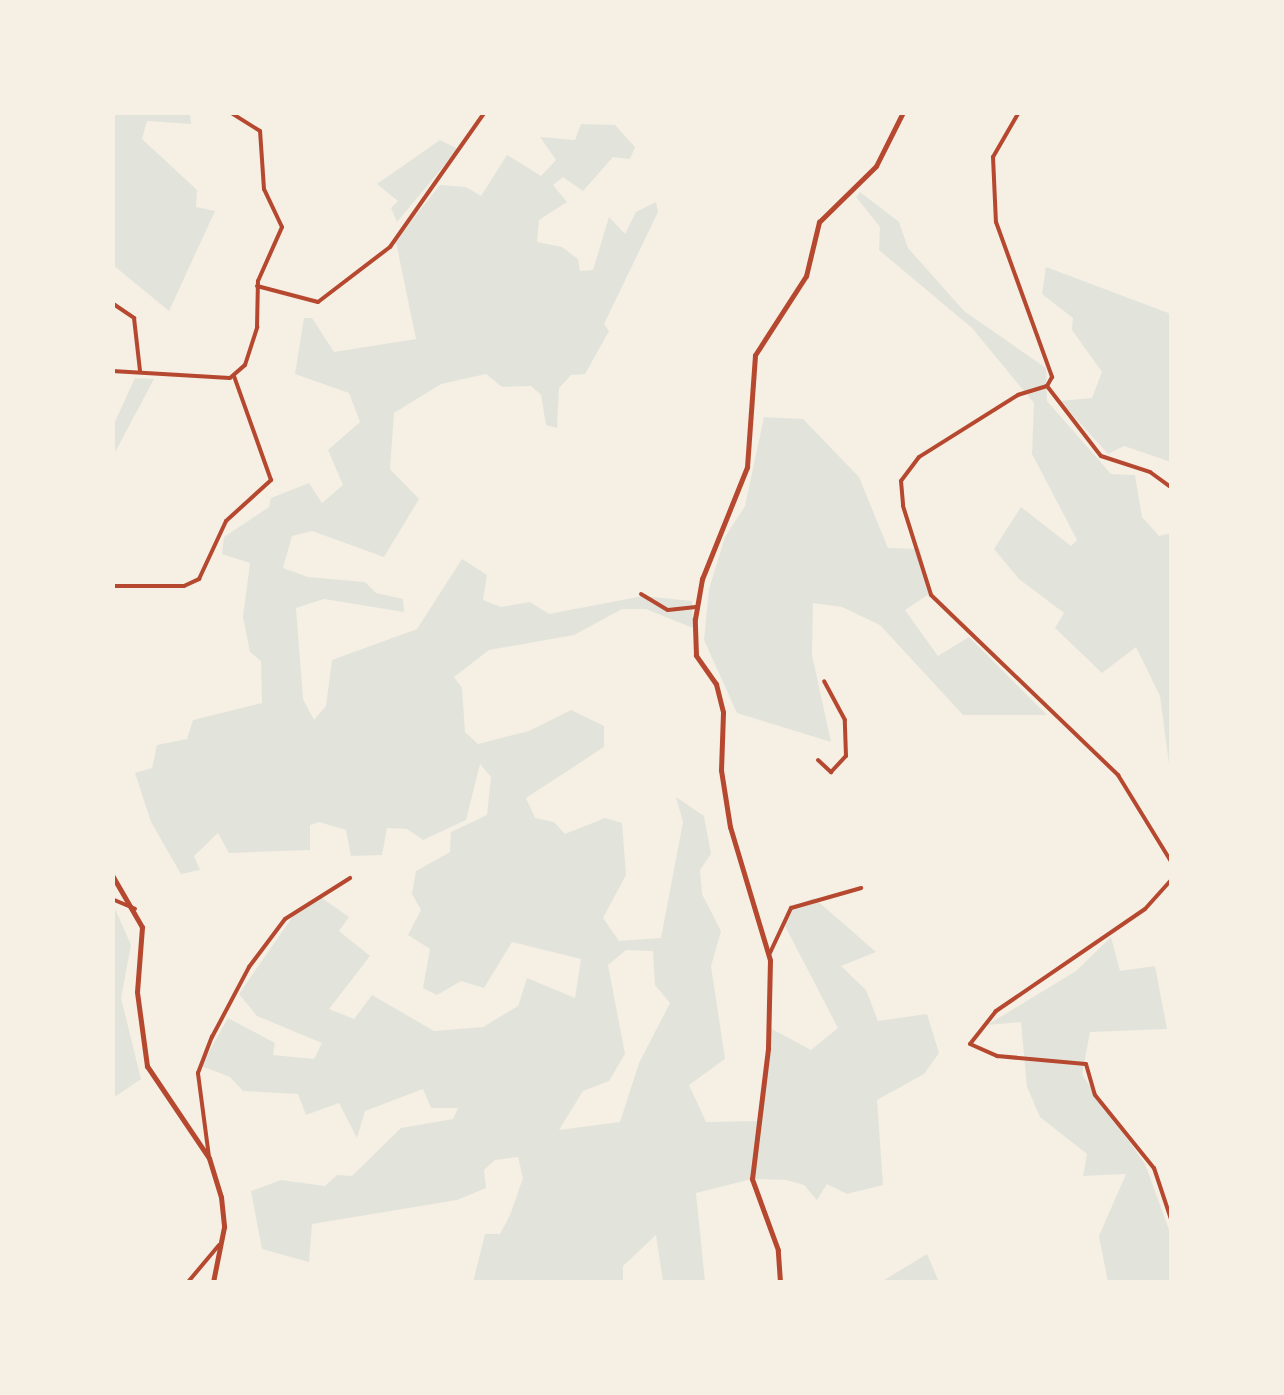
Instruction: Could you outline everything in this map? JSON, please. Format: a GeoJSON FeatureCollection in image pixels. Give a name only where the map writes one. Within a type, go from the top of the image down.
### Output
{"type":"FeatureCollection","features":[{"type":"Feature","properties":{"kind":"street"},"geometry":{"type":"LineString","coordinates":[[112,586],[199,580],[226,522],[271,480],[234,376],[254,340],[257,286],[282,226],[264,189],[260,132],[230,112]]}},
{"type":"Feature","properties":{"kind":"street"},"geometry":{"type":"LineString","coordinates":[[257,286],[318,302],[390,247],[485,112]]}},
{"type":"Feature","properties":{"kind":"street"},"geometry":{"type":"LineString","coordinates":[[780,1282],[778,1250],[752,1180],[770,1028],[769,955],[730,828],[721,770],[723,712],[716,684],[696,655],[696,607],[747,468],[755,355],[806,276],[819,222],[876,166],[904,112]]}},
{"type":"Feature","properties":{"kind":"street"},"geometry":{"type":"LineString","coordinates":[[1018,112],[993,157],[996,222],[1023,308],[1050,359],[1047,386],[1100,456],[1150,472],[1172,488]]}},
{"type":"Feature","properties":{"kind":"street"},"geometry":{"type":"LineString","coordinates":[[112,303],[134,318],[140,371]]}},
{"type":"Feature","properties":{"kind":"street"},"geometry":{"type":"LineString","coordinates":[[112,371],[234,376]]}},
{"type":"Feature","properties":{"kind":"street"},"geometry":{"type":"LineString","coordinates":[[1047,386],[1018,395],[919,457],[901,481],[902,506],[931,596],[1118,774],[1172,862]]}},
{"type":"Feature","properties":{"kind":"street"},"geometry":{"type":"LineString","coordinates":[[641,594],[668,610],[696,607]]}},
{"type":"Feature","properties":{"kind":"street"},"geometry":{"type":"LineString","coordinates":[[818,760],[831,772],[846,756],[846,720],[824,681]]}},
{"type":"Feature","properties":{"kind":"street"},"geometry":{"type":"LineString","coordinates":[[112,875],[142,928],[136,992],[147,1066],[209,1158]]}},
{"type":"Feature","properties":{"kind":"street"},"geometry":{"type":"LineString","coordinates":[[213,1282],[222,1242],[221,1198],[209,1158],[198,1074],[212,1037],[249,967],[285,919],[350,878]]}},
{"type":"Feature","properties":{"kind":"street"},"geometry":{"type":"LineString","coordinates":[[1172,879],[1145,909],[996,1011],[970,1044],[997,1056],[1086,1064],[1095,1095],[1154,1168],[1172,1222]]}},
{"type":"Feature","properties":{"kind":"street"},"geometry":{"type":"LineString","coordinates":[[769,955],[791,908],[861,888]]}},
{"type":"Feature","properties":{"kind":"street"},"geometry":{"type":"LineString","coordinates":[[112,899],[135,910]]}},
{"type":"Feature","properties":{"kind":"street"},"geometry":{"type":"LineString","coordinates":[[188,1282],[222,1242]]}},
{"type":"Feature","properties":{"kind":"shaded area"},"geometry":{"type":"Polygon","coordinates":[[[112,113],[190,113],[191,124],[147,121],[142,139],[197,190],[196,207],[215,211],[169,311],[113,265],[112,113]]]}},
{"type":"Feature","properties":{"kind":"shaded area"},"geometry":{"type":"Polygon","coordinates":[[[581,124],[615,125],[635,147],[630,159],[613,157],[583,191],[563,177],[553,185],[567,202],[539,220],[537,242],[562,247],[578,259],[580,271],[593,270],[609,217],[625,234],[636,212],[656,202],[658,212],[604,324],[609,331],[585,374],[571,375],[559,388],[557,428],[546,425],[541,395],[531,386],[502,387],[486,374],[441,384],[394,413],[390,469],[419,499],[384,557],[312,531],[292,536],[283,568],[308,577],[365,582],[376,593],[403,599],[404,612],[324,599],[296,608],[303,699],[314,720],[326,706],[332,660],[417,629],[462,559],[487,575],[483,600],[501,607],[530,602],[549,614],[643,596],[692,601],[693,628],[646,609],[622,609],[574,635],[489,650],[454,677],[462,688],[465,732],[478,744],[529,731],[571,710],[604,726],[604,747],[526,798],[535,818],[554,822],[565,834],[605,818],[622,823],[626,875],[603,918],[619,941],[661,938],[683,822],[676,797],[704,816],[711,854],[700,870],[702,894],[721,931],[711,966],[725,1059],[689,1085],[706,1122],[758,1121],[770,1028],[811,1050],[838,1028],[784,924],[791,908],[814,898],[876,952],[841,966],[866,990],[878,1021],[927,1014],[939,1053],[924,1074],[877,1100],[883,1185],[847,1194],[827,1184],[817,1200],[804,1185],[786,1180],[752,1179],[696,1193],[705,1282],[663,1282],[656,1235],[623,1266],[623,1282],[473,1282],[485,1234],[500,1234],[510,1215],[523,1178],[518,1157],[495,1160],[484,1170],[486,1188],[457,1200],[312,1224],[309,1262],[262,1249],[251,1191],[281,1180],[325,1186],[337,1175],[352,1176],[401,1128],[453,1119],[458,1108],[431,1108],[423,1089],[365,1111],[357,1138],[339,1103],[306,1115],[298,1094],[243,1091],[230,1077],[201,1066],[228,1018],[275,1043],[273,1055],[314,1059],[322,1043],[257,1016],[239,994],[293,916],[319,896],[349,917],[339,931],[370,956],[329,1009],[354,1019],[372,995],[434,1031],[483,1027],[518,1006],[527,978],[575,998],[581,959],[512,942],[484,988],[461,981],[437,995],[423,988],[430,949],[408,935],[421,910],[412,894],[416,871],[450,852],[451,832],[487,815],[491,777],[480,764],[466,820],[423,840],[407,829],[387,828],[382,855],[351,856],[346,830],[319,822],[310,825],[310,850],[229,853],[218,833],[194,856],[200,870],[181,874],[151,822],[135,773],[152,768],[157,745],[187,739],[193,720],[262,703],[261,661],[250,652],[243,617],[250,563],[222,554],[224,537],[269,507],[271,498],[309,483],[322,503],[343,485],[328,450],[360,422],[349,393],[295,374],[304,318],[312,318],[334,352],[416,339],[396,242],[423,206],[440,185],[466,187],[481,196],[507,155],[541,176],[556,160],[540,137],[575,140],[581,124]],[[626,950],[608,965],[625,1054],[609,1081],[583,1091],[559,1130],[620,1122],[639,1063],[670,1003],[655,985],[653,951],[626,950]]]}},
{"type":"Feature","properties":{"kind":"shaded area"},"geometry":{"type":"Polygon","coordinates":[[[440,140],[458,149],[397,222],[391,208],[398,201],[377,184],[440,140]]]}},
{"type":"Feature","properties":{"kind":"shaded area"},"geometry":{"type":"Polygon","coordinates":[[[860,192],[899,222],[908,248],[964,311],[1046,368],[1047,401],[1111,474],[1135,475],[1142,517],[1159,536],[1171,533],[1171,779],[1160,696],[1136,647],[1102,673],[1055,628],[1064,613],[1019,579],[994,549],[1021,507],[1071,546],[1077,540],[1032,454],[1034,403],[972,328],[879,250],[880,227],[856,197],[860,192]]]}},
{"type":"Feature","properties":{"kind":"shaded area"},"geometry":{"type":"Polygon","coordinates":[[[1046,267],[1171,314],[1171,462],[1124,446],[1108,454],[1060,401],[1092,398],[1102,372],[1072,330],[1073,318],[1042,294],[1046,267]]]}},
{"type":"Feature","properties":{"kind":"shaded area"},"geometry":{"type":"Polygon","coordinates":[[[135,378],[154,379],[113,456],[113,426],[135,378]]]}},
{"type":"Feature","properties":{"kind":"shaded area"},"geometry":{"type":"Polygon","coordinates":[[[764,417],[803,419],[859,477],[888,548],[920,549],[929,594],[905,610],[938,656],[969,637],[1047,715],[963,715],[880,625],[842,607],[813,603],[812,655],[831,742],[737,713],[704,640],[709,589],[725,537],[745,506],[764,417]]]}},
{"type":"Feature","properties":{"kind":"shaded area"},"geometry":{"type":"Polygon","coordinates":[[[112,902],[131,945],[121,998],[141,1079],[113,1098],[112,902]]]}},
{"type":"Feature","properties":{"kind":"shaded area"},"geometry":{"type":"Polygon","coordinates":[[[1111,937],[1120,971],[1155,966],[1167,1029],[1090,1032],[1082,1075],[1145,1164],[1171,1235],[1171,1282],[1108,1282],[1099,1236],[1126,1174],[1083,1176],[1087,1154],[1040,1117],[1027,1087],[1021,1022],[987,1025],[1076,971],[1111,937]]]}},
{"type":"Feature","properties":{"kind":"shaded area"},"geometry":{"type":"Polygon","coordinates":[[[927,1254],[939,1282],[881,1282],[927,1254]]]}}]}
